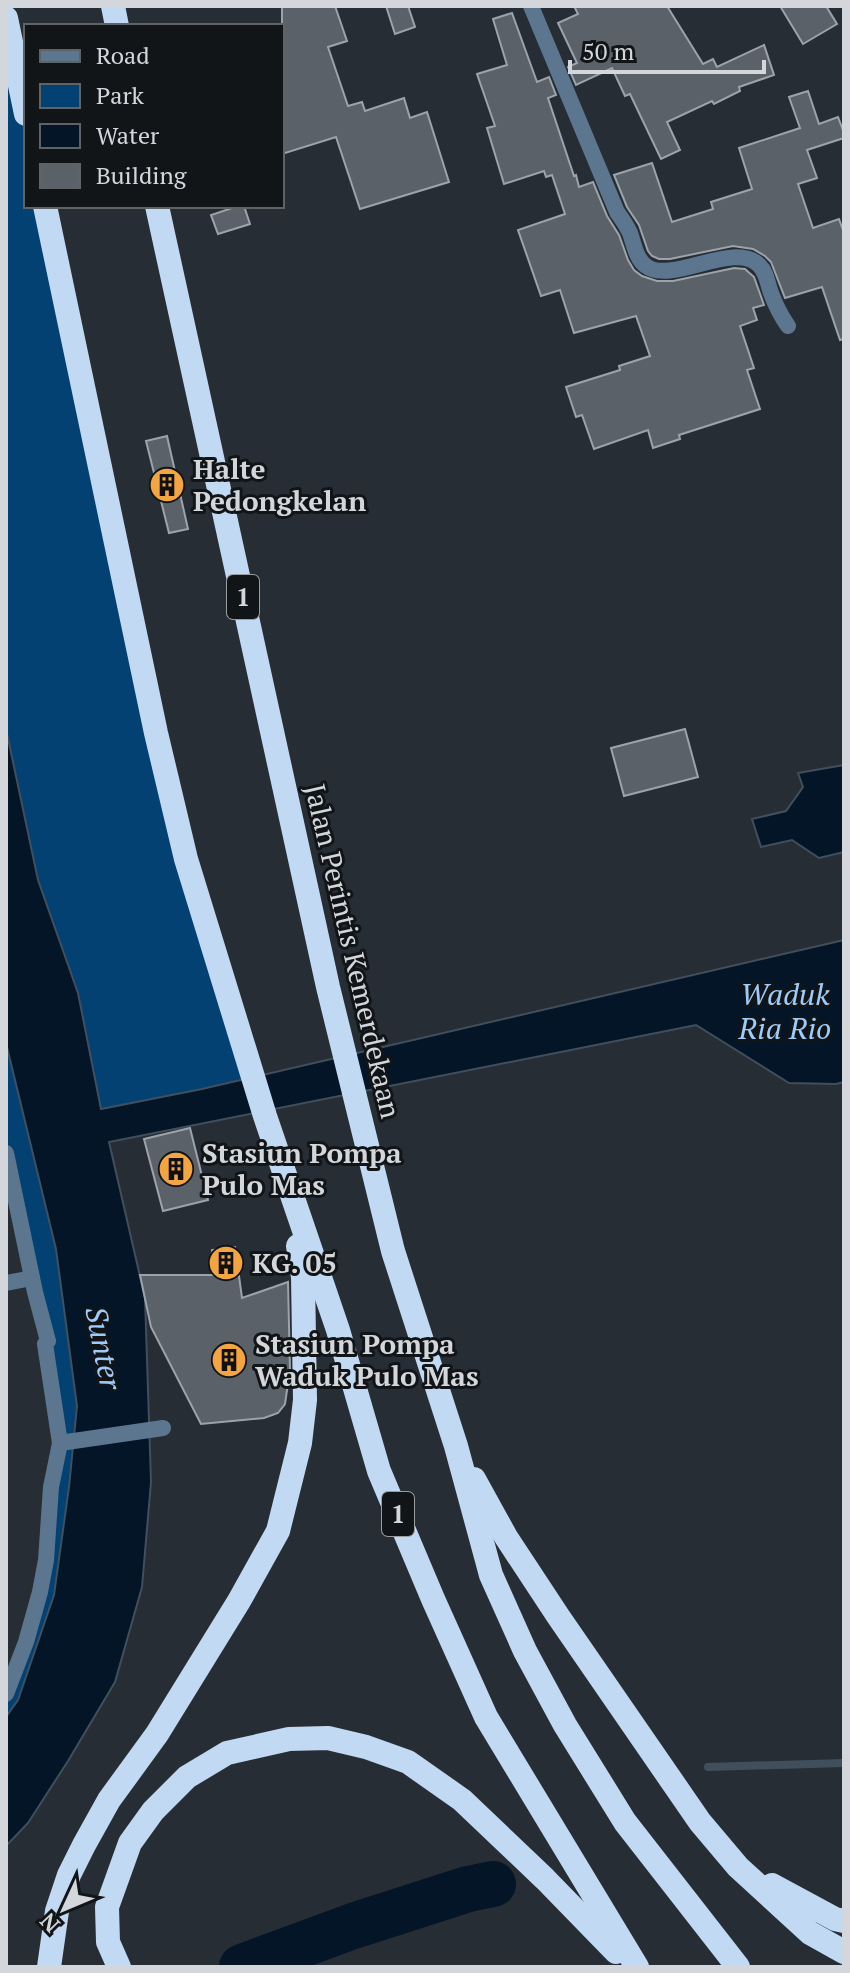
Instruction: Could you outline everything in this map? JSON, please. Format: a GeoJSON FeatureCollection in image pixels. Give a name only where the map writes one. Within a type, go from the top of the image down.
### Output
{"type":"FeatureCollection","features":[{"type":"Feature","properties":{"kind":"highway"},"geometry":{"type":"LineString","coordinates":[[6,18],[24,104]]}},
{"type":"Feature","properties":{"kind":"highway","name":"1"},"geometry":{"type":"LineString","coordinates":[[45,208],[170,798],[265,1116],[338,1330],[379,1471],[486,1717],[637,1967]]}},
{"type":"Feature","properties":{"kind":"highway","name":"Jalan Perintis Kemerdekaan"},"geometry":{"type":"LineString","coordinates":[[157,208],[357,1111],[393,1251],[456,1446],[491,1575],[525,1651],[565,1725],[625,1822],[738,1967]]}},
{"type":"Feature","properties":{"kind":"highway"},"geometry":{"type":"LineString","coordinates":[[49,1967],[57,1911],[69,1875],[84,1845],[109,1800],[166,1719],[239,1601],[278,1531],[300,1443],[305,1400],[303,1277],[287,1184]]}},
{"type":"Feature","properties":{"kind":"highway"},"geometry":{"type":"LineString","coordinates":[[456,1446],[506,1537],[700,1822],[738,1867],[810,1933],[844,1952]]}},
{"type":"Feature","properties":{"kind":"highway"},"geometry":{"type":"LineString","coordinates":[[119,1967],[108,1942],[107,1907],[130,1843],[153,1811],[187,1777],[227,1753],[289,1739],[328,1738],[408,1762],[462,1800],[631,1967]]}},
{"type":"Feature","properties":{"kind":"highway"},"geometry":{"type":"LineString","coordinates":[[738,1867],[844,1921]]}},
{"type":"Feature","properties":{"kind":"street"},"geometry":{"type":"LineString","coordinates":[[531,6],[640,261],[656,271],[722,259],[749,258],[758,263],[766,275],[781,316],[788,326]]}},
{"type":"Feature","properties":{"kind":"street"},"geometry":{"type":"LineString","coordinates":[[6,1153],[48,1341],[45,1344],[65,1442],[51,1487],[46,1560],[40,1592],[26,1642],[6,1694]]}},
{"type":"Feature","properties":{"kind":"street"},"geometry":{"type":"LineString","coordinates":[[6,1283],[32,1278]]}},
{"type":"Feature","properties":{"kind":"street"},"geometry":{"type":"LineString","coordinates":[[65,1442],[158,1429]]}},
{"type":"Feature","properties":{"kind":"green space"},"geometry":{"type":"Polygon","coordinates":[[[6,40],[24,123],[24,208],[42,208],[109,512],[254,1079],[101,1109],[78,993],[38,880],[6,729],[6,40]]]}},
{"type":"Feature","properties":{"kind":"green space"},"geometry":{"type":"Polygon","coordinates":[[[6,1041],[56,1249],[77,1406],[54,1595],[18,1700],[6,1717],[6,1694],[26,1642],[60,1443],[6,1153],[6,1041]]]}},
{"type":"Feature","properties":{"kind":"water"},"geometry":{"type":"Polygon","coordinates":[[[6,729],[38,880],[78,993],[101,1109],[202,1089],[844,940],[844,1082],[789,1083],[696,1025],[109,1142],[145,1298],[151,1482],[142,1587],[115,1682],[28,1823],[6,1846],[6,1717],[18,1700],[54,1595],[77,1406],[56,1249],[6,1043],[6,729]]]}},
{"type":"Feature","properties":{"kind":"water"},"geometry":{"type":"Polygon","coordinates":[[[844,765],[844,852],[819,858],[792,840],[761,847],[752,819],[786,811],[803,787],[798,773],[844,765]]]}},
{"type":"Feature","properties":{"kind":"building"},"geometry":{"type":"Polygon","coordinates":[[[282,6],[335,6],[347,41],[328,47],[348,106],[362,102],[365,111],[404,98],[410,118],[427,112],[449,182],[360,209],[336,137],[284,153],[282,6]]]}},
{"type":"Feature","properties":{"kind":"building"},"geometry":{"type":"Polygon","coordinates":[[[386,6],[408,6],[415,27],[395,34],[386,6]]]}},
{"type":"Feature","properties":{"kind":"building"},"geometry":{"type":"Polygon","coordinates":[[[574,6],[667,6],[703,64],[713,59],[717,67],[764,45],[774,75],[739,87],[740,91],[714,104],[712,101],[667,122],[680,150],[661,159],[630,94],[625,96],[612,68],[576,85],[568,67],[577,63],[558,23],[578,14],[574,6]]]}},
{"type":"Feature","properties":{"kind":"building"},"geometry":{"type":"Polygon","coordinates":[[[780,6],[826,6],[837,24],[803,44],[780,6]]]}},
{"type":"Feature","properties":{"kind":"building"},"geometry":{"type":"Polygon","coordinates":[[[512,13],[537,82],[549,77],[556,95],[548,98],[579,187],[593,182],[634,270],[657,281],[673,281],[734,268],[745,269],[754,277],[764,305],[753,308],[757,320],[740,326],[754,368],[747,370],[760,409],[679,435],[680,439],[653,448],[648,430],[594,449],[582,415],[576,417],[566,387],[620,370],[619,366],[650,356],[636,316],[574,333],[560,290],[541,296],[518,230],[565,214],[552,175],[546,177],[544,171],[504,184],[487,128],[495,126],[477,74],[507,65],[493,19],[512,13]]]}},
{"type":"Feature","properties":{"kind":"building"},"geometry":{"type":"Polygon","coordinates":[[[808,91],[819,124],[838,117],[844,133],[844,138],[807,150],[817,178],[798,184],[813,228],[839,219],[844,233],[844,339],[840,340],[822,287],[785,298],[771,262],[753,249],[733,246],[670,259],[652,256],[614,175],[652,163],[672,222],[713,209],[711,202],[752,189],[739,148],[800,128],[789,97],[808,91]]]}},
{"type":"Feature","properties":{"kind":"building"},"geometry":{"type":"Polygon","coordinates":[[[232,208],[245,208],[250,224],[218,234],[211,215],[232,208]]]}},
{"type":"Feature","properties":{"kind":"building","name":"Halte Pedongkelan"},"geometry":{"type":"Polygon","coordinates":[[[167,436],[188,529],[169,533],[146,441],[167,436]]]}},
{"type":"Feature","properties":{"kind":"building"},"geometry":{"type":"Polygon","coordinates":[[[685,729],[698,777],[624,796],[611,748],[685,729]]]}},
{"type":"Feature","properties":{"kind":"building","name":"Stasiun Pompa Pulo Mas"},"geometry":{"type":"Polygon","coordinates":[[[190,1128],[208,1200],[163,1211],[144,1139],[190,1128]]]}},
{"type":"Feature","properties":{"kind":"building","name":"Stasiun Pompa Waduk Pulo Mas"},"geometry":{"type":"Polygon","coordinates":[[[235,1247],[242,1298],[288,1282],[290,1370],[285,1404],[278,1413],[264,1418],[201,1424],[151,1327],[140,1275],[215,1275],[212,1250],[235,1247]]]}},
{"type":"Feature","properties":{"kind":"waterway"},"geometry":{"type":"LineString","coordinates":[[708,1767],[844,1763]]}},
{"type":"Feature","properties":{"kind":"waterway"},"geometry":{"type":"LineString","coordinates":[[242,1967],[353,1926],[493,1884]]}},
{"type":"Feature","properties":{"kind":"place","name":"Halte Pedongkelan"},"geometry":{"type":"Point","coordinates":[167,485]}},
{"type":"Feature","properties":{"kind":"place","name":"Stasiun Pompa Pulo Mas"},"geometry":{"type":"Point","coordinates":[176,1169]}},
{"type":"Feature","properties":{"kind":"place","name":"KG. 05"},"geometry":{"type":"Point","coordinates":[226,1263]}},
{"type":"Feature","properties":{"kind":"place","name":"Stasiun Pompa Waduk Pulo Mas"},"geometry":{"type":"Point","coordinates":[229,1360]}},
{"type":"Feature","properties":{"kind":"water label","name":"Waduk Ria Rio"},"geometry":{"type":"Point","coordinates":[785,1012]}},
{"type":"Feature","properties":{"kind":"water label","name":"Sunter"},"geometry":{"type":"Point","coordinates":[103,1348]}}]}
